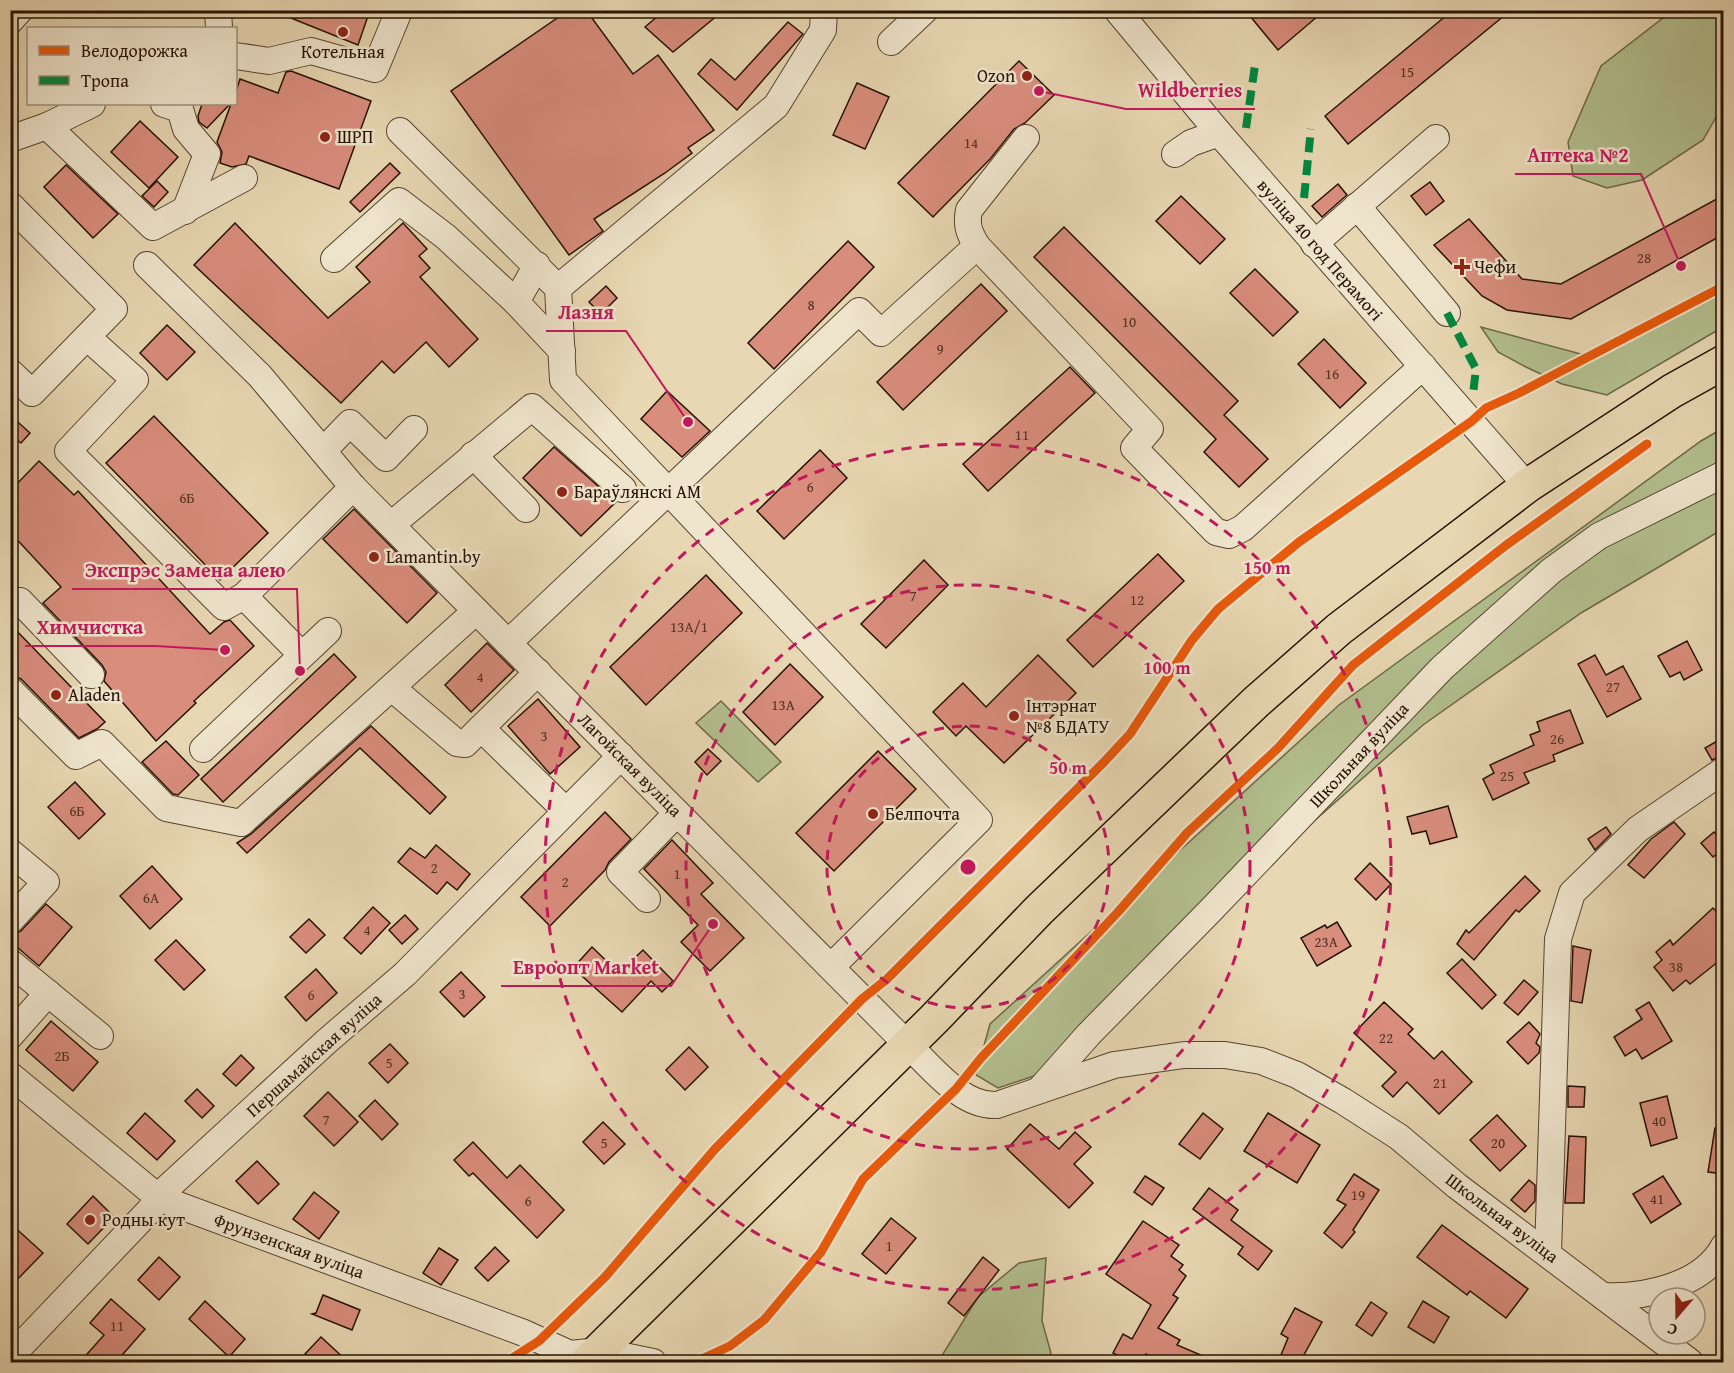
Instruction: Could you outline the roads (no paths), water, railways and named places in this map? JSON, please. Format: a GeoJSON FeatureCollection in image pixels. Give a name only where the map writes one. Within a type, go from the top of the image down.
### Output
{"type":"FeatureCollection","features":[{"type":"Feature","properties":{"kind":"main road"},"geometry":{"type":"LineString","coordinates":[[593,1357],[1047,902],[1256,702],[1339,629],[1527,486],[1672,391],[1724,362]]}},
{"type":"Feature","properties":{"kind":"street"},"geometry":{"type":"LineString","coordinates":[[10,21],[20,10]]}},
{"type":"Feature","properties":{"kind":"street"},"geometry":{"type":"LineString","coordinates":[[218,10],[219,27]]}},
{"type":"Feature","properties":{"kind":"street"},"geometry":{"type":"LineString","coordinates":[[558,288],[718,155],[742,132],[776,106],[823,30],[824,10]]}},
{"type":"Feature","properties":{"kind":"street","name":"вуліца 40 год Перамогі"},"geometry":{"type":"LineString","coordinates":[[1117,10],[1219,133],[1527,486]]}},
{"type":"Feature","properties":{"kind":"street"},"geometry":{"type":"LineString","coordinates":[[237,56],[269,61],[311,51],[375,69],[399,11]]}},
{"type":"Feature","properties":{"kind":"street"},"geometry":{"type":"LineString","coordinates":[[891,42],[919,12]]}},
{"type":"Feature","properties":{"kind":"street"},"geometry":{"type":"LineString","coordinates":[[10,139],[47,126],[90,105]]}},
{"type":"Feature","properties":{"kind":"street"},"geometry":{"type":"LineString","coordinates":[[176,105],[186,129],[207,154],[185,211]]}},
{"type":"Feature","properties":{"kind":"street"},"geometry":{"type":"LineString","coordinates":[[47,126],[153,227],[244,178]]}},
{"type":"Feature","properties":{"kind":"street"},"geometry":{"type":"LineString","coordinates":[[400,131],[558,288],[563,380],[666,492],[979,820],[831,968]]}},
{"type":"Feature","properties":{"kind":"street"},"geometry":{"type":"LineString","coordinates":[[1175,153],[1191,143],[1219,133]]}},
{"type":"Feature","properties":{"kind":"street"},"geometry":{"type":"LineString","coordinates":[[1026,138],[969,210],[967,222],[977,246],[1150,429],[1134,448],[1216,532],[1229,535],[1243,528],[1423,366]]}},
{"type":"Feature","properties":{"kind":"street"},"geometry":{"type":"LineString","coordinates":[[1314,243],[1436,138]]}},
{"type":"Feature","properties":{"kind":"street"},"geometry":{"type":"LineString","coordinates":[[334,260],[399,201],[446,237],[516,302],[561,351]]}},
{"type":"Feature","properties":{"kind":"street"},"geometry":{"type":"LineString","coordinates":[[10,205],[114,309],[33,393],[10,372]]}},
{"type":"Feature","properties":{"kind":"street"},"geometry":{"type":"LineString","coordinates":[[1358,206],[1447,314]]}},
{"type":"Feature","properties":{"kind":"street"},"geometry":{"type":"LineString","coordinates":[[508,643],[859,311],[881,333],[977,246]]}},
{"type":"Feature","properties":{"kind":"street","name":"Лагойская вуліца"},"geometry":{"type":"LineString","coordinates":[[147,265],[260,376],[353,487],[907,1044]]}},
{"type":"Feature","properties":{"kind":"street"},"geometry":{"type":"LineString","coordinates":[[516,302],[537,265]]}},
{"type":"Feature","properties":{"kind":"street"},"geometry":{"type":"LineString","coordinates":[[87,337],[135,380],[68,451],[224,607],[244,596],[353,487]]}},
{"type":"Feature","properties":{"kind":"street"},"geometry":{"type":"LineString","coordinates":[[391,525],[532,407],[623,489]]}},
{"type":"Feature","properties":{"kind":"street"},"geometry":{"type":"LineString","coordinates":[[323,451],[350,423],[387,458],[414,429]]}},
{"type":"Feature","properties":{"kind":"street"},"geometry":{"type":"LineString","coordinates":[[474,455],[526,509]]}},
{"type":"Feature","properties":{"kind":"street","name":"Школьная вуліца"},"geometry":{"type":"LineString","coordinates":[[1039,1091],[1089,1034],[1450,660],[1551,571],[1599,536],[1724,474]]}},
{"type":"Feature","properties":{"kind":"street"},"geometry":{"type":"LineString","coordinates":[[244,596],[303,655]]}},
{"type":"Feature","properties":{"kind":"street"},"geometry":{"type":"LineString","coordinates":[[14,602],[90,675]]}},
{"type":"Feature","properties":{"kind":"street"},"geometry":{"type":"LineString","coordinates":[[10,690],[76,756],[102,742],[166,808],[241,823],[476,610]]}},
{"type":"Feature","properties":{"kind":"street"},"geometry":{"type":"LineString","coordinates":[[203,749],[328,631]]}},
{"type":"Feature","properties":{"kind":"street"},"geometry":{"type":"LineString","coordinates":[[392,688],[457,743],[465,744],[537,672]]}},
{"type":"Feature","properties":{"kind":"street"},"geometry":{"type":"LineString","coordinates":[[481,728],[566,811]]}},
{"type":"Feature","properties":{"kind":"street","name":"Першамайская вуліца"},"geometry":{"type":"LineString","coordinates":[[10,1357],[166,1189],[327,1041],[405,974],[621,756]]}},
{"type":"Feature","properties":{"kind":"street"},"geometry":{"type":"LineString","coordinates":[[1548,1253],[1558,939],[1572,893],[1638,829],[1724,770]]}},
{"type":"Feature","properties":{"kind":"street"},"geometry":{"type":"LineString","coordinates":[[647,899],[620,872],[677,813]]}},
{"type":"Feature","properties":{"kind":"street"},"geometry":{"type":"LineString","coordinates":[[10,852],[46,882],[10,921]]}},
{"type":"Feature","properties":{"kind":"street"},"geometry":{"type":"LineString","coordinates":[[10,962],[100,1036]]}},
{"type":"Feature","properties":{"kind":"street"},"geometry":{"type":"LineString","coordinates":[[10,1036],[48,993]]}},
{"type":"Feature","properties":{"kind":"street","name":"Школьная вуліца"},"geometry":{"type":"LineString","coordinates":[[907,1044],[975,1103],[997,1105],[1114,1065],[1184,1054],[1225,1055],[1261,1061],[1297,1075],[1334,1095],[1399,1137],[1457,1186],[1690,1362]]}},
{"type":"Feature","properties":{"kind":"street","name":"Фрунзенская вуліца"},"geometry":{"type":"LineString","coordinates":[[10,1076],[159,1198],[524,1333],[570,1354],[593,1357]]}},
{"type":"Feature","properties":{"kind":"street"},"geometry":{"type":"LineString","coordinates":[[1603,1296],[1630,1297],[1693,1276],[1708,1266],[1724,1246]]}},
{"type":"Feature","properties":{"kind":"street"},"geometry":{"type":"LineString","coordinates":[[593,1357],[653,1362]]}},
{"type":"Feature","properties":{"kind":"place","name":"Котельная"},"geometry":{"type":"Point","coordinates":[343,32]}},
{"type":"Feature","properties":{"kind":"place","name":"Ozon"},"geometry":{"type":"Point","coordinates":[1027,76]}},
{"type":"Feature","properties":{"kind":"place","name":"Wildberries"},"geometry":{"type":"Point","coordinates":[1039,91]}},
{"type":"Feature","properties":{"kind":"place","name":"ШРП"},"geometry":{"type":"Point","coordinates":[325,137]}},
{"type":"Feature","properties":{"kind":"place","name":"Аптека №2"},"geometry":{"type":"Point","coordinates":[1681,266]}},
{"type":"Feature","properties":{"kind":"place","name":"Чефи"},"geometry":{"type":"Point","coordinates":[1462,267]}},
{"type":"Feature","properties":{"kind":"place","name":"Лазня"},"geometry":{"type":"Point","coordinates":[688,422]}},
{"type":"Feature","properties":{"kind":"place","name":"Бараўлянскі АМ"},"geometry":{"type":"Point","coordinates":[562,492]}},
{"type":"Feature","properties":{"kind":"place","name":"Lamantin.by"},"geometry":{"type":"Point","coordinates":[374,557]}},
{"type":"Feature","properties":{"kind":"place","name":"Химчистка"},"geometry":{"type":"Point","coordinates":[225,650]}},
{"type":"Feature","properties":{"kind":"place","name":"Экспрэс Замена алею"},"geometry":{"type":"Point","coordinates":[300,671]}},
{"type":"Feature","properties":{"kind":"place","name":"Aladen"},"geometry":{"type":"Point","coordinates":[56,695]}},
{"type":"Feature","properties":{"kind":"place","name":"Інтэрнат №8 БДАТУ"},"geometry":{"type":"Point","coordinates":[1014,716]}},
{"type":"Feature","properties":{"kind":"place","name":"Белпочта"},"geometry":{"type":"Point","coordinates":[873,814]}},
{"type":"Feature","properties":{"kind":"place","name":"Евроопт Market"},"geometry":{"type":"Point","coordinates":[713,924]}},
{"type":"Feature","properties":{"kind":"place","name":"Родны кут"},"geometry":{"type":"Point","coordinates":[90,1220]}}]}
